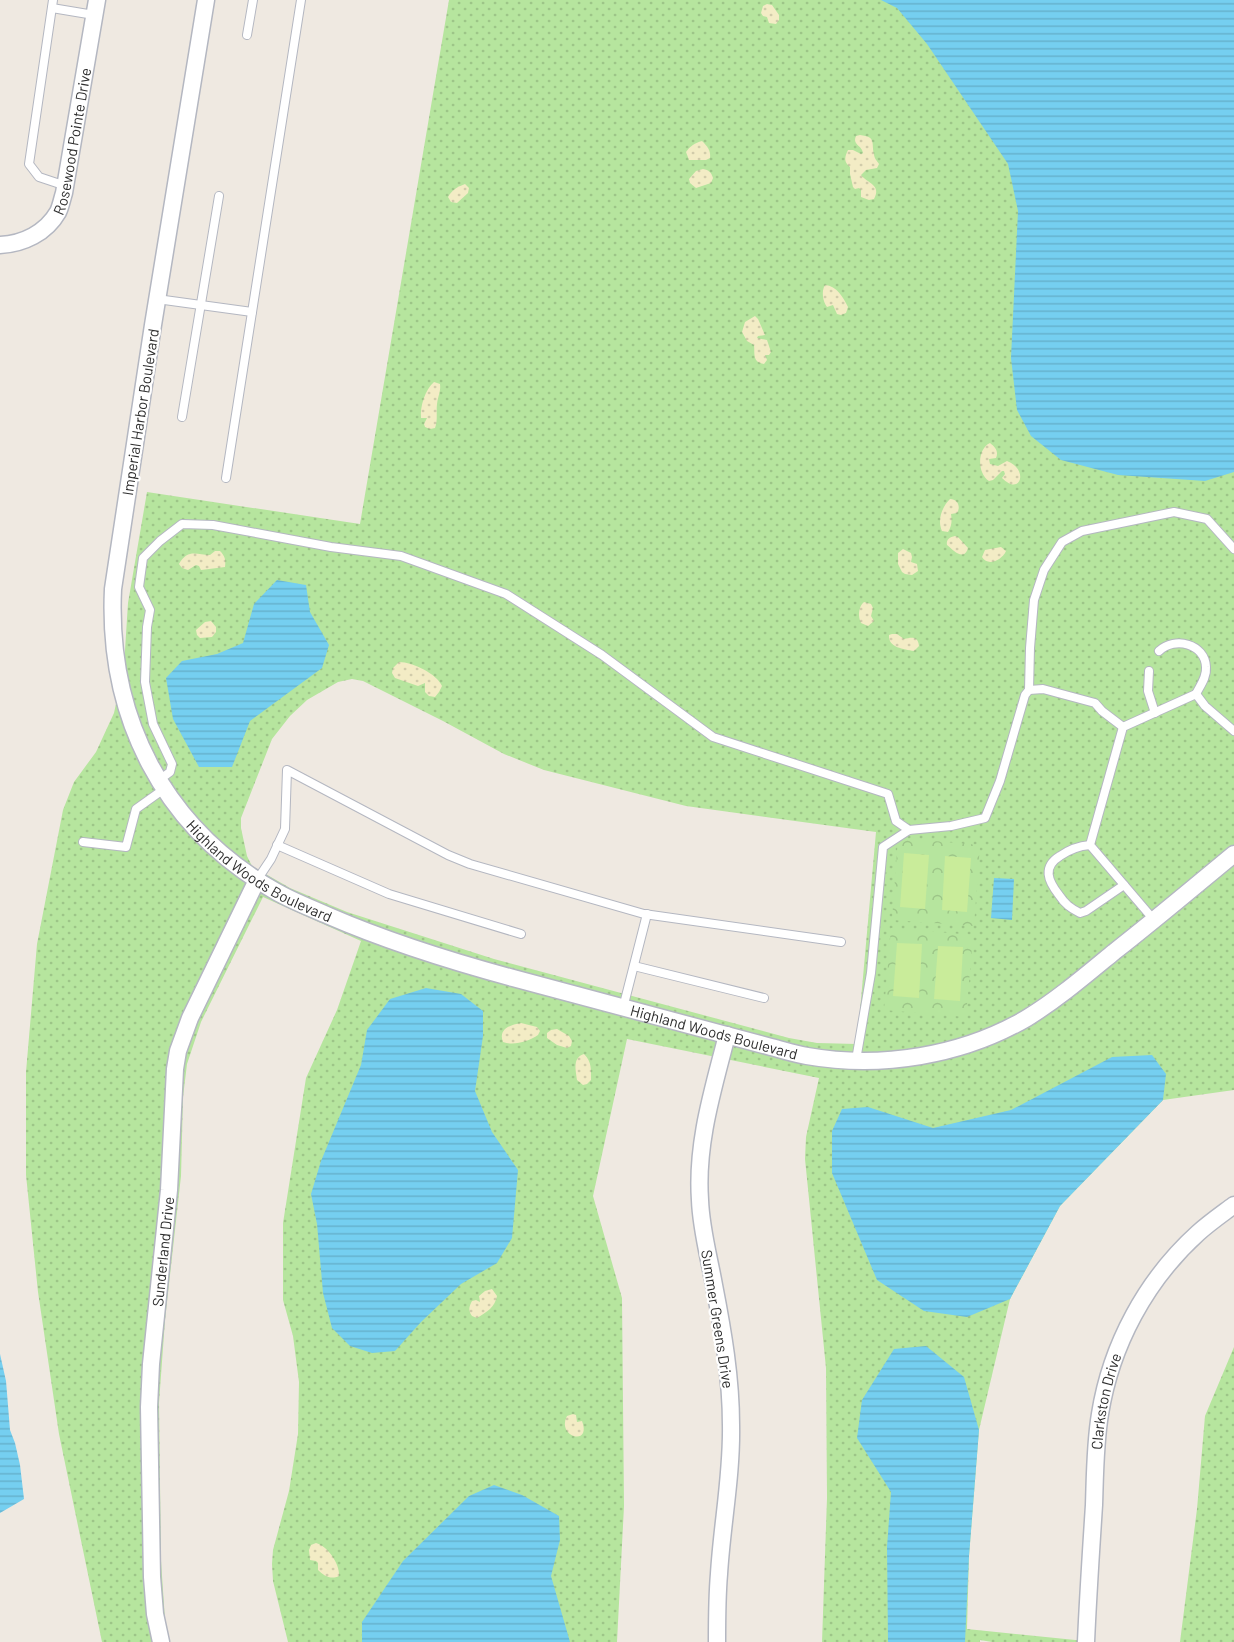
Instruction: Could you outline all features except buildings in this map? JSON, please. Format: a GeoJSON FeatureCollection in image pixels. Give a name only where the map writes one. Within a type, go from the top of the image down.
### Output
{"type":"FeatureCollection","features":[{"type":"Feature","properties":{"kind":"street","name":"Imperial Harbor Boulevard"},"geometry":{"type":"LineString","coordinates":[[180,811],[149,763],[123,699],[115,655],[112,608],[157,299],[206,0]]}},
{"type":"Feature","properties":{"kind":"street","name":"Rosewood Pointe Drive"},"geometry":{"type":"LineString","coordinates":[[0,245],[12,245],[31,237],[47,226],[58,212],[66,186],[96,8]]}},
{"type":"Feature","properties":{"kind":"street","name":"Highland Woods Boulevard"},"geometry":{"type":"LineString","coordinates":[[180,811],[217,850],[257,880],[293,900],[400,944],[464,965],[807,1056],[856,1060],[883,1060],[928,1054],[972,1043],[1028,1017],[1062,995],[1234,854]]}},
{"type":"Feature","properties":{"kind":"street","name":"Sunderland Drive"},"geometry":{"type":"LineString","coordinates":[[161,1642],[155,1614],[152,1577],[149,1407],[151,1364],[169,1190],[175,1069],[178,1052],[190,1018],[257,880]]}},
{"type":"Feature","properties":{"kind":"street","name":"Summer Greens Drive"},"geometry":{"type":"LineString","coordinates":[[717,1642],[719,1572],[731,1466],[731,1403],[725,1343],[702,1224],[699,1180],[706,1115],[727,1035]]}},
{"type":"Feature","properties":{"kind":"street","name":"Clarkston Drive"},"geometry":{"type":"LineString","coordinates":[[1086,1642],[1098,1432],[1105,1393],[1117,1351],[1137,1308],[1150,1287],[1175,1256],[1198,1233],[1234,1205]]}},
{"type":"Feature","properties":{"kind":"lane"},"geometry":{"type":"LineString","coordinates":[[247,34],[253,0]]}},
{"type":"Feature","properties":{"kind":"lane"},"geometry":{"type":"LineString","coordinates":[[226,478],[301,0]]}},
{"type":"Feature","properties":{"kind":"lane"},"geometry":{"type":"LineString","coordinates":[[66,186],[39,177],[29,164],[53,4],[96,8]]}},
{"type":"Feature","properties":{"kind":"lane"},"geometry":{"type":"LineString","coordinates":[[182,417],[219,196]]}},
{"type":"Feature","properties":{"kind":"lane"},"geometry":{"type":"LineString","coordinates":[[157,299],[252,312]]}},
{"type":"Feature","properties":{"kind":"lane"},"geometry":{"type":"LineString","coordinates":[[856,1060],[871,973],[883,847],[909,830],[951,826],[985,818],[1000,781],[1025,695],[1029,690],[1034,600],[1044,570],[1062,542],[1082,531],[1174,512],[1208,519],[1234,549]]}},
{"type":"Feature","properties":{"kind":"lane"},"geometry":{"type":"LineString","coordinates":[[83,842],[126,847],[136,809],[162,784],[170,772],[172,764],[153,723],[145,682],[150,610],[139,587],[143,558],[182,524],[213,525],[331,547],[401,556],[506,594],[602,655],[713,737],[888,794],[896,821],[909,830]]}},
{"type":"Feature","properties":{"kind":"lane"},"geometry":{"type":"LineString","coordinates":[[1090,845],[1123,728],[1196,694],[1206,675],[1203,657],[1189,645],[1171,644],[1159,651]]}},
{"type":"Feature","properties":{"kind":"lane"},"geometry":{"type":"LineString","coordinates":[[1149,671],[1148,691],[1155,713]]}},
{"type":"Feature","properties":{"kind":"lane"},"geometry":{"type":"LineString","coordinates":[[1029,690],[1043,688],[1095,703],[1123,728]]}},
{"type":"Feature","properties":{"kind":"lane"},"geometry":{"type":"LineString","coordinates":[[1196,694],[1205,706],[1234,731]]}},
{"type":"Feature","properties":{"kind":"lane"},"geometry":{"type":"LineString","coordinates":[[257,880],[271,859],[285,829],[287,770],[448,855],[470,864],[647,914],[841,942]]}},
{"type":"Feature","properties":{"kind":"lane"},"geometry":{"type":"LineString","coordinates":[[277,845],[389,894],[521,934]]}},
{"type":"Feature","properties":{"kind":"lane"},"geometry":{"type":"LineString","coordinates":[[1090,845],[1154,920]]}},
{"type":"Feature","properties":{"kind":"lane"},"geometry":{"type":"LineString","coordinates":[[1090,845],[1073,848],[1052,861],[1049,868],[1048,878],[1066,906],[1080,913],[1086,911],[1124,885]]}},
{"type":"Feature","properties":{"kind":"lane"},"geometry":{"type":"LineString","coordinates":[[623,1008],[647,914]]}},
{"type":"Feature","properties":{"kind":"lane"},"geometry":{"type":"LineString","coordinates":[[634,966],[764,998]]}},
{"type":"Feature","properties":{"kind":"green space"},"geometry":{"type":"Polygon","coordinates":[[[449,0],[1234,0],[1234,1090],[1163,1100],[1060,1206],[1010,1299],[979,1430],[969,1556],[967,1629],[1095,1642],[980,1640],[980,1642],[822,1642],[827,1498],[826,1368],[805,1159],[806,1137],[819,1078],[627,1039],[593,1196],[622,1298],[624,1506],[617,1642],[288,1642],[273,1581],[272,1564],[273,1550],[289,1491],[298,1434],[299,1382],[293,1336],[283,1300],[283,1223],[306,1078],[337,1010],[361,941],[263,897],[201,1022],[187,1064],[183,1097],[181,1176],[165,1320],[159,1403],[161,1561],[165,1620],[170,1642],[102,1642],[59,1434],[38,1292],[26,1175],[26,1072],[37,944],[63,810],[74,782],[96,752],[114,713],[124,666],[128,603],[147,492],[360,524],[449,0]],[[352,679],[338,682],[307,700],[290,716],[272,739],[241,818],[247,856],[252,866],[290,888],[347,912],[494,959],[789,1038],[817,1043],[857,1044],[876,832],[686,806],[544,770],[504,754],[363,681],[352,679]]]}},
{"type":"Feature","properties":{"kind":"green space"},"geometry":{"type":"Polygon","coordinates":[[[898,838],[980,845],[974,926],[892,920],[898,838]]]}},
{"type":"Feature","properties":{"kind":"green space"},"geometry":{"type":"Polygon","coordinates":[[[904,853],[929,855],[925,909],[900,907],[904,853]]]}},
{"type":"Feature","properties":{"kind":"green space"},"geometry":{"type":"Polygon","coordinates":[[[945,856],[971,858],[967,912],[942,910],[945,856]]]}},
{"type":"Feature","properties":{"kind":"green space"},"geometry":{"type":"Polygon","coordinates":[[[891,928],[973,935],[966,1017],[884,1010],[891,928]]]}},
{"type":"Feature","properties":{"kind":"green space"},"geometry":{"type":"Polygon","coordinates":[[[897,943],[922,944],[919,998],[893,996],[897,943]]]}},
{"type":"Feature","properties":{"kind":"green space"},"geometry":{"type":"Polygon","coordinates":[[[938,946],[963,947],[960,1001],[934,999],[938,946]]]}},
{"type":"Feature","properties":{"kind":"green space"},"geometry":{"type":"Polygon","coordinates":[[[1234,1347],[1234,1642],[1180,1642],[1197,1509],[1205,1416],[1234,1347]]]}},
{"type":"Feature","properties":{"kind":"sand"},"geometry":{"type":"Polygon","coordinates":[[[772,5],[779,15],[776,24],[769,23],[767,17],[761,13],[763,6],[772,5]]]}},
{"type":"Feature","properties":{"kind":"sand"},"geometry":{"type":"Polygon","coordinates":[[[856,136],[871,139],[874,157],[879,164],[877,168],[866,170],[861,175],[876,190],[874,199],[869,200],[861,197],[859,188],[853,187],[850,167],[845,157],[848,150],[863,153],[855,141],[856,136]]]}},
{"type":"Feature","properties":{"kind":"sand"},"geometry":{"type":"Polygon","coordinates":[[[702,141],[709,150],[710,158],[689,160],[686,152],[693,145],[702,141]]]}},
{"type":"Feature","properties":{"kind":"sand"},"geometry":{"type":"Polygon","coordinates":[[[703,169],[710,172],[713,178],[711,183],[696,188],[689,179],[696,171],[703,169]]]}},
{"type":"Feature","properties":{"kind":"sand"},"geometry":{"type":"Polygon","coordinates":[[[465,184],[469,188],[468,193],[457,203],[451,202],[448,197],[455,189],[465,184]]]}},
{"type":"Feature","properties":{"kind":"sand"},"geometry":{"type":"Polygon","coordinates":[[[825,285],[833,287],[842,296],[848,307],[846,313],[837,314],[833,305],[827,307],[823,296],[825,285]]]}},
{"type":"Feature","properties":{"kind":"sand"},"geometry":{"type":"Polygon","coordinates":[[[755,316],[765,335],[757,338],[767,340],[771,352],[765,355],[767,360],[764,364],[756,359],[754,345],[747,341],[742,332],[745,322],[755,316]]]}},
{"type":"Feature","properties":{"kind":"sand"},"geometry":{"type":"Polygon","coordinates":[[[434,382],[440,384],[440,389],[436,425],[435,428],[430,429],[425,427],[427,418],[421,418],[421,413],[422,403],[434,382]]]}},
{"type":"Feature","properties":{"kind":"sand"},"geometry":{"type":"Polygon","coordinates":[[[990,443],[997,453],[996,458],[989,459],[990,464],[998,466],[1007,461],[1014,465],[1020,475],[1018,483],[1009,483],[1002,478],[1004,471],[989,481],[982,473],[981,456],[990,443]]]}},
{"type":"Feature","properties":{"kind":"sand"},"geometry":{"type":"Polygon","coordinates":[[[950,499],[957,502],[959,508],[957,513],[951,514],[948,532],[942,531],[940,518],[950,499]]]}},
{"type":"Feature","properties":{"kind":"sand"},"geometry":{"type":"Polygon","coordinates":[[[955,536],[968,548],[964,554],[958,554],[947,545],[947,541],[955,536]]]}},
{"type":"Feature","properties":{"kind":"sand"},"geometry":{"type":"Polygon","coordinates":[[[1001,547],[1006,551],[998,559],[988,562],[982,557],[985,550],[1001,547]]]}},
{"type":"Feature","properties":{"kind":"sand"},"geometry":{"type":"Polygon","coordinates":[[[903,549],[911,553],[911,562],[917,564],[918,571],[912,575],[902,572],[898,564],[898,553],[903,549]]]}},
{"type":"Feature","properties":{"kind":"sand"},"geometry":{"type":"Polygon","coordinates":[[[215,551],[220,551],[223,555],[225,567],[201,570],[196,565],[188,570],[179,564],[189,554],[210,555],[215,551]]]}},
{"type":"Feature","properties":{"kind":"sand"},"geometry":{"type":"Polygon","coordinates":[[[864,602],[871,604],[873,608],[871,616],[874,621],[868,626],[861,623],[859,618],[864,602]]]}},
{"type":"Feature","properties":{"kind":"sand"},"geometry":{"type":"Polygon","coordinates":[[[211,621],[216,627],[216,632],[212,637],[200,638],[196,630],[205,622],[211,621]]]}},
{"type":"Feature","properties":{"kind":"sand"},"geometry":{"type":"Polygon","coordinates":[[[897,634],[904,639],[914,638],[919,646],[914,651],[897,647],[889,639],[889,635],[897,634]]]}},
{"type":"Feature","properties":{"kind":"sand"},"geometry":{"type":"Polygon","coordinates":[[[399,662],[417,666],[435,677],[442,686],[435,697],[425,692],[425,683],[418,686],[395,678],[392,673],[393,668],[399,662]]]}},
{"type":"Feature","properties":{"kind":"sand"},"geometry":{"type":"Polygon","coordinates":[[[521,1023],[537,1027],[540,1031],[538,1035],[521,1042],[503,1042],[504,1031],[509,1026],[521,1023]]]}},
{"type":"Feature","properties":{"kind":"sand"},"geometry":{"type":"Polygon","coordinates":[[[557,1029],[569,1036],[572,1041],[571,1046],[567,1048],[557,1045],[547,1038],[547,1033],[557,1029]]]}},
{"type":"Feature","properties":{"kind":"sand"},"geometry":{"type":"Polygon","coordinates":[[[584,1054],[590,1063],[591,1080],[583,1085],[577,1080],[576,1061],[584,1054]]]}},
{"type":"Feature","properties":{"kind":"sand"},"geometry":{"type":"Polygon","coordinates":[[[492,1289],[497,1296],[492,1306],[477,1318],[472,1316],[469,1308],[472,1301],[480,1302],[479,1296],[492,1289]]]}},
{"type":"Feature","properties":{"kind":"sand"},"geometry":{"type":"Polygon","coordinates":[[[576,1415],[577,1422],[582,1421],[584,1429],[579,1436],[570,1434],[566,1429],[567,1416],[576,1415]]]}},
{"type":"Feature","properties":{"kind":"sand"},"geometry":{"type":"Polygon","coordinates":[[[316,1543],[332,1556],[339,1576],[333,1578],[325,1576],[318,1570],[318,1563],[310,1560],[309,1550],[311,1545],[316,1543]]]}},
{"type":"Feature","properties":{"kind":"water"},"geometry":{"type":"Polygon","coordinates":[[[881,0],[1234,0],[1234,472],[1205,481],[1118,475],[1061,460],[1031,436],[1017,410],[1011,358],[1018,211],[1008,164],[927,44],[897,8],[881,0]]]}},
{"type":"Feature","properties":{"kind":"water"},"geometry":{"type":"Polygon","coordinates":[[[277,580],[306,585],[310,612],[329,645],[322,668],[250,721],[232,767],[199,767],[173,719],[166,678],[182,661],[217,654],[243,643],[254,604],[277,580]]]}},
{"type":"Feature","properties":{"kind":"water"},"geometry":{"type":"Polygon","coordinates":[[[994,878],[1014,879],[1012,920],[991,918],[994,878]]]}},
{"type":"Feature","properties":{"kind":"water"},"geometry":{"type":"Polygon","coordinates":[[[426,988],[461,994],[483,1011],[483,1036],[475,1091],[492,1132],[518,1170],[512,1238],[497,1263],[461,1284],[421,1322],[395,1351],[372,1353],[350,1346],[332,1328],[323,1293],[317,1224],[311,1194],[321,1161],[361,1065],[367,1030],[390,999],[426,988]]]}},
{"type":"Feature","properties":{"kind":"water"},"geometry":{"type":"Polygon","coordinates":[[[1152,1055],[1166,1074],[1163,1100],[1060,1206],[1010,1299],[967,1317],[924,1311],[877,1280],[832,1173],[832,1131],[842,1109],[868,1107],[933,1128],[1011,1110],[1112,1057],[1152,1055]]]}},
{"type":"Feature","properties":{"kind":"water"},"geometry":{"type":"Polygon","coordinates":[[[926,1346],[964,1377],[979,1430],[965,1642],[888,1642],[887,1547],[891,1492],[857,1438],[862,1400],[894,1349],[926,1346]]]}},
{"type":"Feature","properties":{"kind":"water"},"geometry":{"type":"Polygon","coordinates":[[[0,1354],[6,1381],[10,1430],[20,1465],[24,1499],[0,1513],[0,1354]]]}},
{"type":"Feature","properties":{"kind":"water"},"geometry":{"type":"Polygon","coordinates":[[[494,1485],[522,1495],[559,1516],[560,1540],[551,1576],[570,1642],[362,1642],[362,1622],[403,1561],[469,1496],[494,1485]]]}}]}
